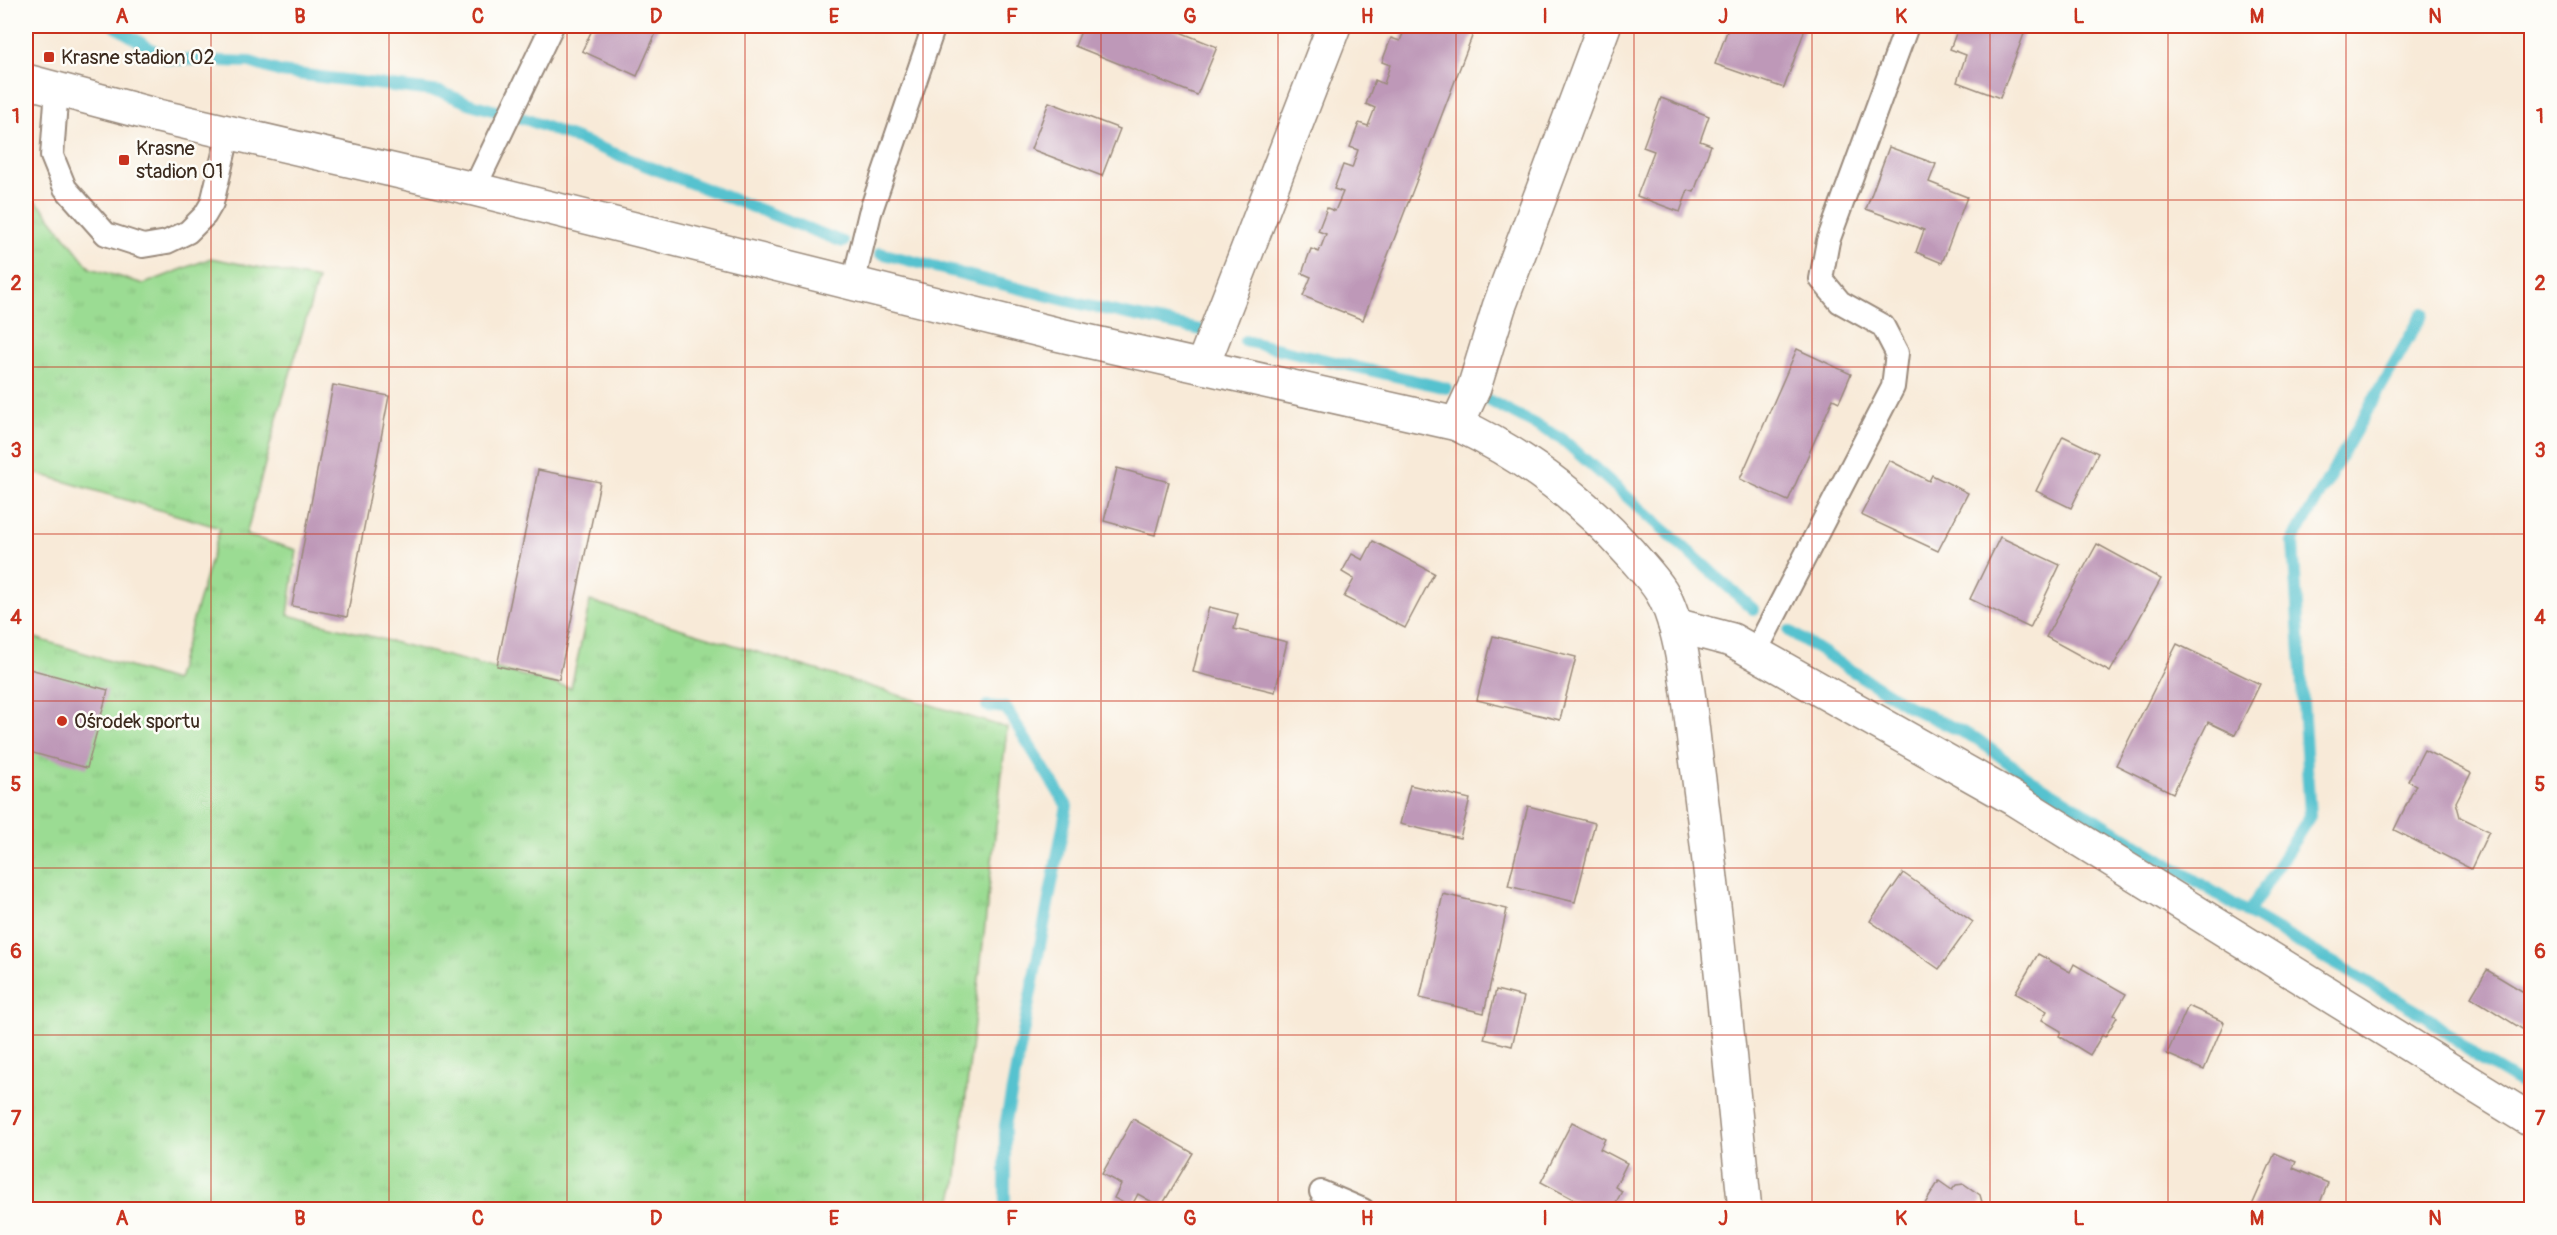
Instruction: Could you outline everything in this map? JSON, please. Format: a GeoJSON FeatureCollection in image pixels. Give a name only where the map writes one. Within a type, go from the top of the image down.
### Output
{"type":"FeatureCollection","features":[{"type":"Feature","properties":{"kind":"street"},"geometry":{"type":"LineString","coordinates":[[1202,367],[1334,26]]}},
{"type":"Feature","properties":{"kind":"street"},"geometry":{"type":"LineString","coordinates":[[1457,424],[1474,388],[1499,307],[1604,26]]}},
{"type":"Feature","properties":{"kind":"street"},"geometry":{"type":"LineString","coordinates":[[26,81],[229,132],[474,189],[1056,334],[1457,424],[1496,442],[1543,474],[1601,520],[1662,592],[1675,625],[1690,708],[1701,792],[1745,1209]]}},
{"type":"Feature","properties":{"kind":"street"},"geometry":{"type":"LineString","coordinates":[[1675,625],[1732,640],[2014,799],[2532,1121]]}},
{"type":"Feature","properties":{"kind":"lane"},"geometry":{"type":"LineString","coordinates":[[474,189],[552,26]]}},
{"type":"Feature","properties":{"kind":"lane"},"geometry":{"type":"LineString","coordinates":[[853,284],[870,213],[934,26]]}},
{"type":"Feature","properties":{"kind":"lane"},"geometry":{"type":"LineString","coordinates":[[1755,653],[1893,387],[1898,353],[1883,326],[1840,302],[1821,279],[1828,241],[1907,26]]}},
{"type":"Feature","properties":{"kind":"lane"},"geometry":{"type":"LineString","coordinates":[[57,88],[52,156],[65,188],[106,234],[143,246],[167,242],[188,232],[205,215],[212,203],[229,132]]}},
{"type":"Feature","properties":{"kind":"lane"},"geometry":{"type":"LineString","coordinates":[[1321,1191],[1363,1209]]}},
{"type":"Feature","properties":{"kind":"green space"},"geometry":{"type":"Polygon","coordinates":[[[26,195],[42,207],[90,268],[144,284],[211,258],[318,279],[279,411],[246,535],[297,550],[288,615],[571,688],[590,601],[1007,728],[956,1184],[949,1209],[26,1209],[26,635],[175,681],[220,528],[26,470],[26,195]]]}},
{"type":"Feature","properties":{"kind":"building"},"geometry":{"type":"Polygon","coordinates":[[[594,26],[659,26],[637,76],[582,51],[594,26]]]}},
{"type":"Feature","properties":{"kind":"building"},"geometry":{"type":"Polygon","coordinates":[[[1083,26],[1165,26],[1217,47],[1197,95],[1075,46],[1083,26]]]}},
{"type":"Feature","properties":{"kind":"building"},"geometry":{"type":"Polygon","coordinates":[[[1406,26],[1476,26],[1363,320],[1303,296],[1311,277],[1302,273],[1311,249],[1319,252],[1326,234],[1318,231],[1327,208],[1335,211],[1343,192],[1334,189],[1343,165],[1352,168],[1358,150],[1350,147],[1359,123],[1368,126],[1375,108],[1366,104],[1375,80],[1384,84],[1390,65],[1382,62],[1391,38],[1400,41],[1406,26]]]}},
{"type":"Feature","properties":{"kind":"building"},"geometry":{"type":"Polygon","coordinates":[[[1729,26],[1806,26],[1784,88],[1715,64],[1729,26]]]}},
{"type":"Feature","properties":{"kind":"building"},"geometry":{"type":"Polygon","coordinates":[[[1959,26],[2027,26],[2000,98],[1957,82],[1966,55],[1950,49],[1959,26]]]}},
{"type":"Feature","properties":{"kind":"building"},"geometry":{"type":"Polygon","coordinates":[[[1661,98],[1709,116],[1700,141],[1711,145],[1694,192],[1688,190],[1680,212],[1637,196],[1654,151],[1643,147],[1661,98]]]}},
{"type":"Feature","properties":{"kind":"building"},"geometry":{"type":"Polygon","coordinates":[[[1049,102],[1120,129],[1102,176],[1031,149],[1049,102]]]}},
{"type":"Feature","properties":{"kind":"building"},"geometry":{"type":"Polygon","coordinates":[[[1889,147],[1936,164],[1929,182],[1967,197],[1942,263],[1916,252],[1924,230],[1866,209],[1889,147]]]}},
{"type":"Feature","properties":{"kind":"building"},"geometry":{"type":"Polygon","coordinates":[[[1797,349],[1851,374],[1839,402],[1833,399],[1788,501],[1740,479],[1797,349]]]}},
{"type":"Feature","properties":{"kind":"building"},"geometry":{"type":"Polygon","coordinates":[[[333,385],[389,396],[347,617],[292,606],[333,385]]]}},
{"type":"Feature","properties":{"kind":"building"},"geometry":{"type":"Polygon","coordinates":[[[2063,436],[2098,453],[2071,508],[2036,491],[2063,436]]]}},
{"type":"Feature","properties":{"kind":"building"},"geometry":{"type":"Polygon","coordinates":[[[1889,460],[1929,481],[1932,475],[1968,493],[1938,551],[1861,515],[1889,460]]]}},
{"type":"Feature","properties":{"kind":"building"},"geometry":{"type":"Polygon","coordinates":[[[1117,468],[1169,482],[1155,535],[1104,521],[1117,468]]]}},
{"type":"Feature","properties":{"kind":"building"},"geometry":{"type":"Polygon","coordinates":[[[538,470],[600,482],[559,679],[497,666],[538,470]]]}},
{"type":"Feature","properties":{"kind":"building"},"geometry":{"type":"Polygon","coordinates":[[[2000,537],[2060,565],[2030,628],[1970,599],[2000,537]]]}},
{"type":"Feature","properties":{"kind":"building"},"geometry":{"type":"Polygon","coordinates":[[[1373,541],[1434,573],[1405,628],[1344,597],[1354,579],[1342,572],[1352,554],[1363,560],[1373,541]]]}},
{"type":"Feature","properties":{"kind":"building"},"geometry":{"type":"Polygon","coordinates":[[[2097,544],[2161,579],[2110,672],[2046,637],[2097,544]]]}},
{"type":"Feature","properties":{"kind":"building"},"geometry":{"type":"Polygon","coordinates":[[[1209,607],[1238,614],[1234,629],[1287,642],[1275,692],[1193,672],[1209,607]]]}},
{"type":"Feature","properties":{"kind":"building"},"geometry":{"type":"Polygon","coordinates":[[[1493,636],[1576,657],[1560,720],[1477,700],[1493,636]]]}},
{"type":"Feature","properties":{"kind":"building"},"geometry":{"type":"Polygon","coordinates":[[[2177,644],[2260,684],[2235,735],[2208,722],[2173,793],[2116,765],[2177,644]]]}},
{"type":"Feature","properties":{"kind":"building","name":"Ośrodek sportu"},"geometry":{"type":"Polygon","coordinates":[[[26,668],[108,690],[87,768],[26,751],[26,668]]]}},
{"type":"Feature","properties":{"kind":"building"},"geometry":{"type":"Polygon","coordinates":[[[2424,750],[2471,773],[2456,802],[2460,817],[2489,831],[2471,869],[2394,830],[2416,785],[2408,781],[2424,750]]]}},
{"type":"Feature","properties":{"kind":"building"},"geometry":{"type":"Polygon","coordinates":[[[1410,785],[1470,799],[1460,838],[1400,824],[1410,785]]]}},
{"type":"Feature","properties":{"kind":"building"},"geometry":{"type":"Polygon","coordinates":[[[1528,806],[1595,823],[1575,902],[1508,886],[1528,806]]]}},
{"type":"Feature","properties":{"kind":"building"},"geometry":{"type":"Polygon","coordinates":[[[1903,873],[1973,922],[1939,969],[1870,921],[1903,873]]]}},
{"type":"Feature","properties":{"kind":"building"},"geometry":{"type":"Polygon","coordinates":[[[1443,894],[1507,909],[1484,1013],[1420,998],[1443,894]]]}},
{"type":"Feature","properties":{"kind":"building"},"geometry":{"type":"Polygon","coordinates":[[[2038,954],[2070,972],[2074,964],[2126,994],[2114,1015],[2117,1017],[2105,1037],[2102,1035],[2090,1055],[2059,1036],[2061,1031],[2042,1020],[2047,1011],[2015,993],[2038,954]]]}},
{"type":"Feature","properties":{"kind":"building"},"geometry":{"type":"Polygon","coordinates":[[[2487,970],[2532,997],[2530,1034],[2471,997],[2487,970]]]}},
{"type":"Feature","properties":{"kind":"building"},"geometry":{"type":"Polygon","coordinates":[[[1496,990],[1524,997],[1512,1046],[1484,1039],[1496,990]]]}},
{"type":"Feature","properties":{"kind":"building"},"geometry":{"type":"Polygon","coordinates":[[[2188,1006],[2224,1022],[2204,1070],[2167,1054],[2188,1006]]]}},
{"type":"Feature","properties":{"kind":"building"},"geometry":{"type":"Polygon","coordinates":[[[1133,1119],[1193,1153],[1161,1207],[1138,1194],[1131,1207],[1114,1198],[1121,1184],[1102,1174],[1133,1119]]]}},
{"type":"Feature","properties":{"kind":"building"},"geometry":{"type":"Polygon","coordinates":[[[1572,1122],[1605,1139],[1600,1149],[1627,1163],[1615,1187],[1622,1191],[1612,1210],[1594,1210],[1541,1182],[1572,1122]]]}},
{"type":"Feature","properties":{"kind":"building"},"geometry":{"type":"Polygon","coordinates":[[[2275,1153],[2296,1162],[2293,1168],[2328,1183],[2317,1210],[2250,1210],[2275,1153]]]}},
{"type":"Feature","properties":{"kind":"building"},"geometry":{"type":"Polygon","coordinates":[[[1939,1181],[1952,1190],[1956,1185],[1964,1184],[1980,1195],[1982,1202],[1978,1208],[1981,1210],[1921,1210],[1939,1181]]]}},
{"type":"Feature","properties":{"kind":"waterway"},"geometry":{"type":"LineString","coordinates":[[114,26],[168,59],[250,62],[281,72],[441,92],[471,104],[528,120],[843,242]]}},
{"type":"Feature","properties":{"kind":"waterway"},"geometry":{"type":"LineString","coordinates":[[880,253],[1084,305],[1201,330]]}},
{"type":"Feature","properties":{"kind":"waterway"},"geometry":{"type":"LineString","coordinates":[[2248,913],[2310,816],[2293,541],[2423,313]]}},
{"type":"Feature","properties":{"kind":"waterway"},"geometry":{"type":"LineString","coordinates":[[1245,341],[1446,388]]}},
{"type":"Feature","properties":{"kind":"waterway"},"geometry":{"type":"LineString","coordinates":[[1488,400],[1561,438],[1753,609]]}},
{"type":"Feature","properties":{"kind":"waterway"},"geometry":{"type":"LineString","coordinates":[[1789,631],[1908,706],[1977,739],[2029,778],[2248,913],[2427,1017],[2477,1057],[2532,1090]]}},
{"type":"Feature","properties":{"kind":"waterway"},"geometry":{"type":"LineString","coordinates":[[987,706],[1006,708],[1067,806],[1005,1126],[1005,1210]]}},
{"type":"Feature","properties":{"kind":"place","name":"Krasne stadion 02"},"geometry":{"type":"Point","coordinates":[49,57]}},
{"type":"Feature","properties":{"kind":"place","name":"Krasne stadion 01"},"geometry":{"type":"Point","coordinates":[124,160]}},
{"type":"Feature","properties":{"kind":"place","name":"Ośrodek sportu"},"geometry":{"type":"Point","coordinates":[62,721]}}]}
